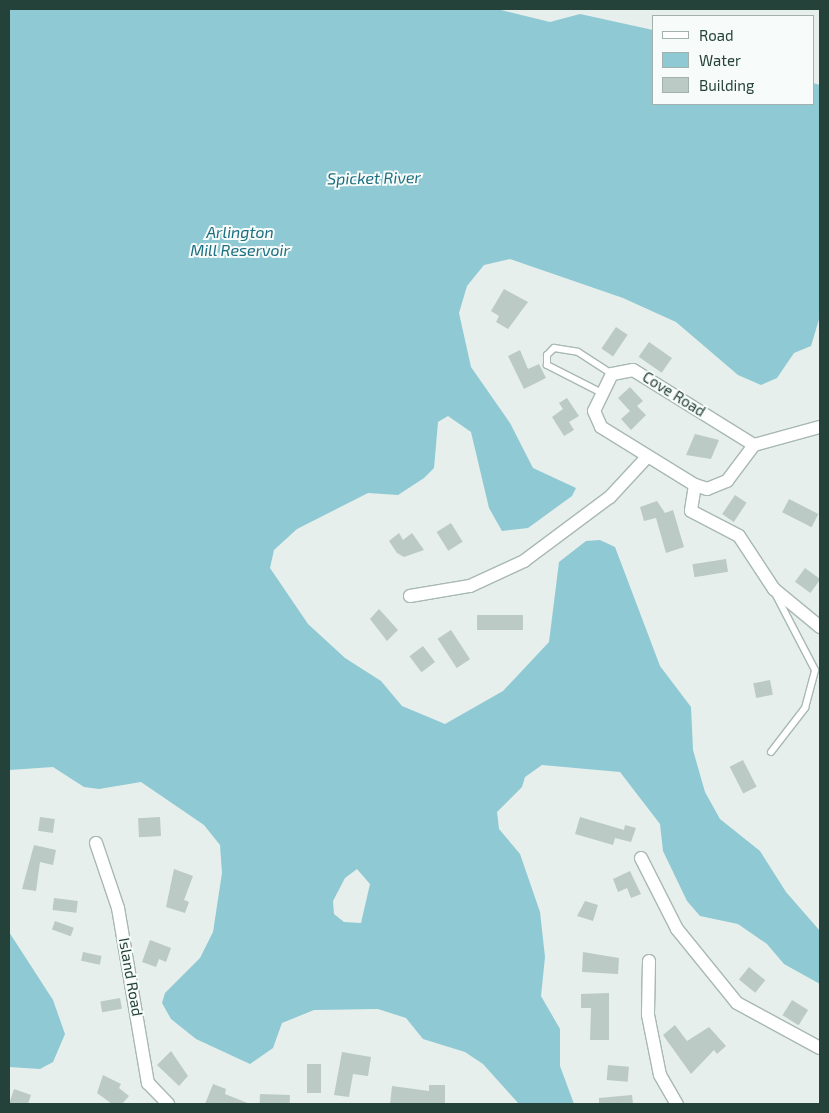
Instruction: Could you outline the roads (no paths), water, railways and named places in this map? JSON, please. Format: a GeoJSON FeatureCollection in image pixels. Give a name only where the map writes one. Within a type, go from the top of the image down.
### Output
{"type":"FeatureCollection","features":[{"type":"Feature","properties":{"kind":"street","name":"Cove Road"},"geometry":{"type":"LineString","coordinates":[[612,374],[628,369],[645,375],[754,445]]}},
{"type":"Feature","properties":{"kind":"street"},"geometry":{"type":"LineString","coordinates":[[612,374],[594,411],[597,423],[647,457],[695,485],[707,489],[727,481],[754,445],[820,427]]}},
{"type":"Feature","properties":{"kind":"street"},"geometry":{"type":"LineString","coordinates":[[414,597],[470,586],[524,561],[610,498],[647,457]]}},
{"type":"Feature","properties":{"kind":"street"},"geometry":{"type":"LineString","coordinates":[[695,485],[691,511],[739,536],[774,589],[820,627]]}},
{"type":"Feature","properties":{"kind":"street","name":"Island Road"},"geometry":{"type":"LineString","coordinates":[[96,843],[118,908],[148,1083],[168,1104]]}},
{"type":"Feature","properties":{"kind":"street"},"geometry":{"type":"LineString","coordinates":[[641,858],[677,929],[736,1003],[820,1048]]}},
{"type":"Feature","properties":{"kind":"street"},"geometry":{"type":"LineString","coordinates":[[649,960],[648,1015],[653,1041],[660,1075],[677,1104]]}},
{"type":"Feature","properties":{"kind":"lane"},"geometry":{"type":"LineString","coordinates":[[602,393],[547,365],[547,355],[554,348],[564,348],[612,374]]}},
{"type":"Feature","properties":{"kind":"lane"},"geometry":{"type":"LineString","coordinates":[[771,752],[805,708],[815,670],[774,589]]}},
{"type":"Feature","properties":{"kind":"water","name":"Arlington Mill Reservoir"},"geometry":{"type":"Polygon","coordinates":[[[9,9],[497,9],[550,22],[580,14],[652,30],[652,105],[814,105],[814,83],[820,85],[820,316],[811,346],[794,353],[777,378],[761,385],[738,375],[676,322],[623,298],[510,259],[484,265],[467,286],[459,313],[471,367],[510,423],[533,468],[576,488],[572,496],[528,528],[502,531],[489,508],[471,432],[448,416],[438,422],[434,468],[424,478],[398,495],[368,493],[297,529],[274,550],[270,568],[308,624],[345,658],[381,681],[402,706],[445,724],[503,691],[549,642],[559,562],[586,541],[600,540],[615,547],[660,666],[691,707],[693,750],[705,792],[720,819],[760,851],[786,892],[820,931],[820,984],[784,964],[767,944],[738,924],[700,916],[687,901],[663,851],[660,824],[620,772],[542,765],[525,777],[522,787],[497,812],[499,829],[520,854],[540,912],[545,957],[541,996],[560,1029],[560,1066],[574,1104],[519,1104],[483,1064],[465,1052],[423,1039],[406,1018],[378,1009],[314,1010],[282,1023],[273,1048],[250,1064],[196,1039],[171,1019],[162,1003],[165,993],[200,958],[213,932],[222,873],[220,845],[204,825],[141,782],[99,789],[84,787],[53,767],[9,770],[9,9]],[[357,869],[345,878],[333,901],[334,914],[344,922],[361,923],[370,884],[357,869]]]}},
{"type":"Feature","properties":{"kind":"water"},"geometry":{"type":"Polygon","coordinates":[[[9,932],[53,1000],[65,1034],[53,1062],[40,1069],[9,1067],[9,932]]]}},
{"type":"Feature","properties":{"kind":"water label","name":"Spicket River"},"geometry":{"type":"Point","coordinates":[374,178]}}]}
